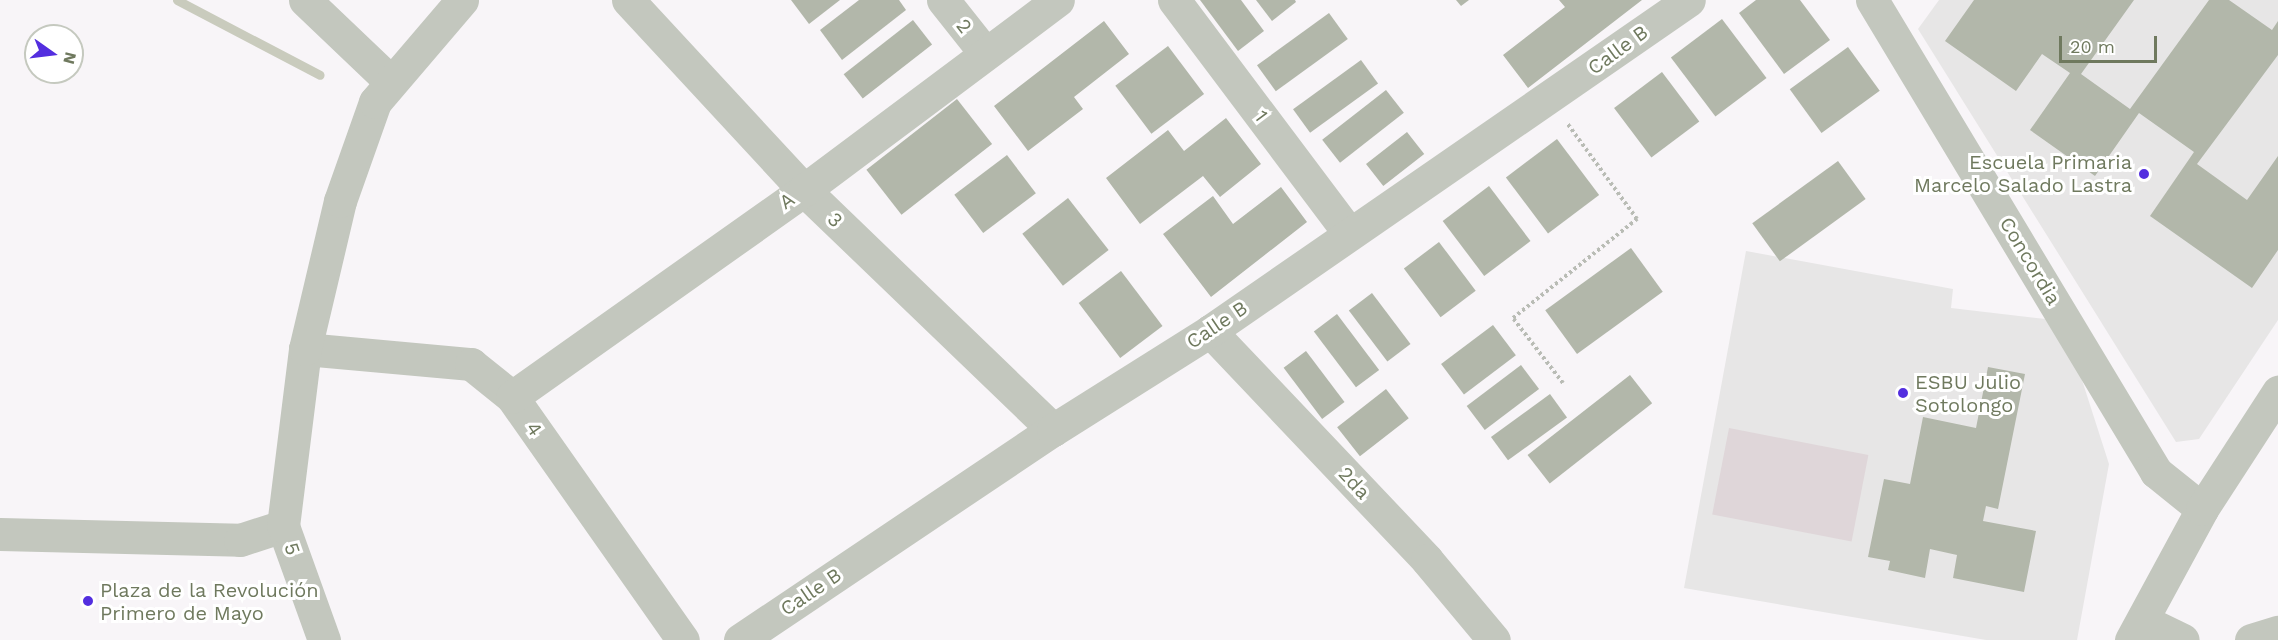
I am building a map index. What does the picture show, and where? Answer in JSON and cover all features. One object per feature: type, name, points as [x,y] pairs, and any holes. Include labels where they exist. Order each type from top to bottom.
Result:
[{"type":"street","points":[[305,0],[390,81]]},
{"type":"street","points":[[0,534],[240,540],[284,526],[305,349],[340,201],[375,102],[390,81],[462,0]]},
{"type":"street","name":"3","points":[[628,0],[804,190],[1053,430]]},
{"type":"street","name":"2","points":[[943,0],[985,53]]},
{"type":"street","name":"A","points":[[512,397],[804,190],[1058,0]]},
{"type":"street","name":"1","points":[[1174,0],[1348,232]]},
{"type":"street","name":"Calle B","points":[[740,640],[1053,430],[1210,331],[1348,232],[1549,100],[1689,0]]},
{"type":"street","name":"Concordia","points":[[1872,0],[1893,28],[2156,472],[2202,509]]},
{"type":"street","name":"2da","points":[[1210,331],[1427,560],[1494,640]]},
{"type":"street","name":"4","points":[[305,349],[471,364],[512,397],[682,640]]},
{"type":"street","points":[[2183,640],[2137,631],[2158,586],[2202,509],[2278,392]]},
{"type":"street","name":"5","points":[[284,526],[324,640]]},
{"type":"street","points":[[2251,640],[2278,632]]},
{"type":"path","points":[[1549,100],[1637,219],[1513,318],[1563,383]]},
{"type":"shaded area","name":"Escuela Primaria Marcelo Salado Lastra","points":[[1939,0],[2278,0],[2278,320],[2199,439],[2176,442],[1918,29]]},
{"type":"shaded area","name":"ESBU Julio Sotolongo","points":[[1746,251],[1953,289],[1951,308],[2063,321],[2109,464],[2077,640],[1986,640],[1684,588]]},
{"type":"shaded area","points":[[1729,428],[1868,455],[1852,541],[1712,514]]},
{"type":"building","points":[[791,0],[840,0],[809,24]]},
{"type":"building","points":[[859,0],[899,0],[906,10],[842,60],[820,30]]},
{"type":"building","points":[[1200,0],[1241,0],[1264,31],[1238,51]]},
{"type":"building","points":[[1256,0],[1295,0],[1296,2],[1272,21]]},
{"type":"building","points":[[1456,0],[1469,0],[1461,6]]},
{"type":"building","points":[[1559,0],[1642,0],[1528,88],[1503,55],[1565,7]]},
{"type":"building","points":[[1756,0],[1800,0],[1830,40],[1784,74],[1739,13]]},
{"type":"building","points":[[1974,0],[2134,0],[2081,74],[2130,109],[2209,0],[2229,0],[2272,30],[2278,21],[2278,55],[2197,164],[2247,200],[2278,156],[2278,250],[2252,288],[2150,216],[2194,152],[2139,113],[2095,176],[2030,130],[2070,73],[2042,54],[2016,91],[1945,41]]},
{"type":"building","points":[[1329,13],[1348,39],[1276,91],[1257,65]]},
{"type":"building","points":[[1722,19],[1767,78],[1715,117],[1671,58]]},
{"type":"building","points":[[913,20],[932,44],[863,99],[844,74]]},
{"type":"building","points":[[1104,21],[1129,54],[1074,97],[1083,109],[1028,151],[994,106]]},
{"type":"building","points":[[1168,46],[1204,94],[1151,134],[1115,86]]},
{"type":"building","points":[[1848,47],[1880,91],[1821,133],[1790,89]]},
{"type":"building","points":[[1361,60],[1378,83],[1310,133],[1293,109]]},
{"type":"building","points":[[1662,72],[1699,122],[1651,158],[1614,108]]},
{"type":"building","points":[[1386,90],[1404,113],[1340,163],[1322,140]]},
{"type":"building","points":[[957,99],[992,144],[901,215],[866,170]]},
{"type":"building","points":[[1226,118],[1261,164],[1220,197],[1203,176],[1140,224],[1106,178],[1168,130],[1184,151]]},
{"type":"building","points":[[1407,132],[1424,154],[1383,186],[1366,164]]},
{"type":"building","points":[[1557,139],[1599,195],[1548,233],[1506,178]]},
{"type":"building","points":[[1007,155],[1036,193],[983,233],[954,195]]},
{"type":"building","points":[[1838,161],[1866,199],[1780,261],[1752,223]]},
{"type":"building","points":[[1489,186],[1531,241],[1484,276],[1443,221]]},
{"type":"building","points":[[1281,187],[1307,222],[1211,297],[1163,234],[1213,196],[1233,224]]},
{"type":"building","points":[[1068,198],[1109,250],[1063,286],[1022,234]]},
{"type":"building","points":[[1439,242],[1476,291],[1441,317],[1404,268]]},
{"type":"building","points":[[1631,248],[1663,292],[1577,354],[1545,310]]},
{"type":"building","points":[[1121,271],[1163,326],[1120,358],[1079,303]]},
{"type":"building","points":[[1372,293],[1411,344],[1387,362],[1349,310]]},
{"type":"building","points":[[1337,314],[1379,370],[1356,387],[1314,331]]},
{"type":"building","points":[[1493,325],[1516,355],[1464,394],[1441,364]]},
{"type":"building","points":[[1306,351],[1345,402],[1322,419],[1284,368]]},
{"type":"building","points":[[1521,365],[1539,389],[1485,430],[1467,406]]},
{"type":"building","points":[[1988,367],[2025,374],[1998,509],[1986,506],[1983,521],[2036,531],[2024,592],[1953,578],[1957,555],[1930,549],[1925,578],[1888,570],[1890,561],[1868,557],[1884,479],[1910,484],[1923,417],[1976,428]]},
{"type":"building","points":[[1630,375],[1652,403],[1550,483],[1528,455]]},
{"type":"building","points":[[1386,389],[1409,418],[1360,456],[1337,427]]},
{"type":"building","points":[[1550,394],[1567,417],[1508,460],[1491,437]]},
{"type":"waterway","points":[[177,0],[320,75]]},
{"type":"place","name":"Escuela Primaria Marcelo Salado Lastra","points":[[2144,174]]},
{"type":"place","name":"ESBU Julio Sotolongo","points":[[1903,393]]},
{"type":"place","name":"Plaza de la Revolución Primero de Mayo","points":[[88,601]]}]
